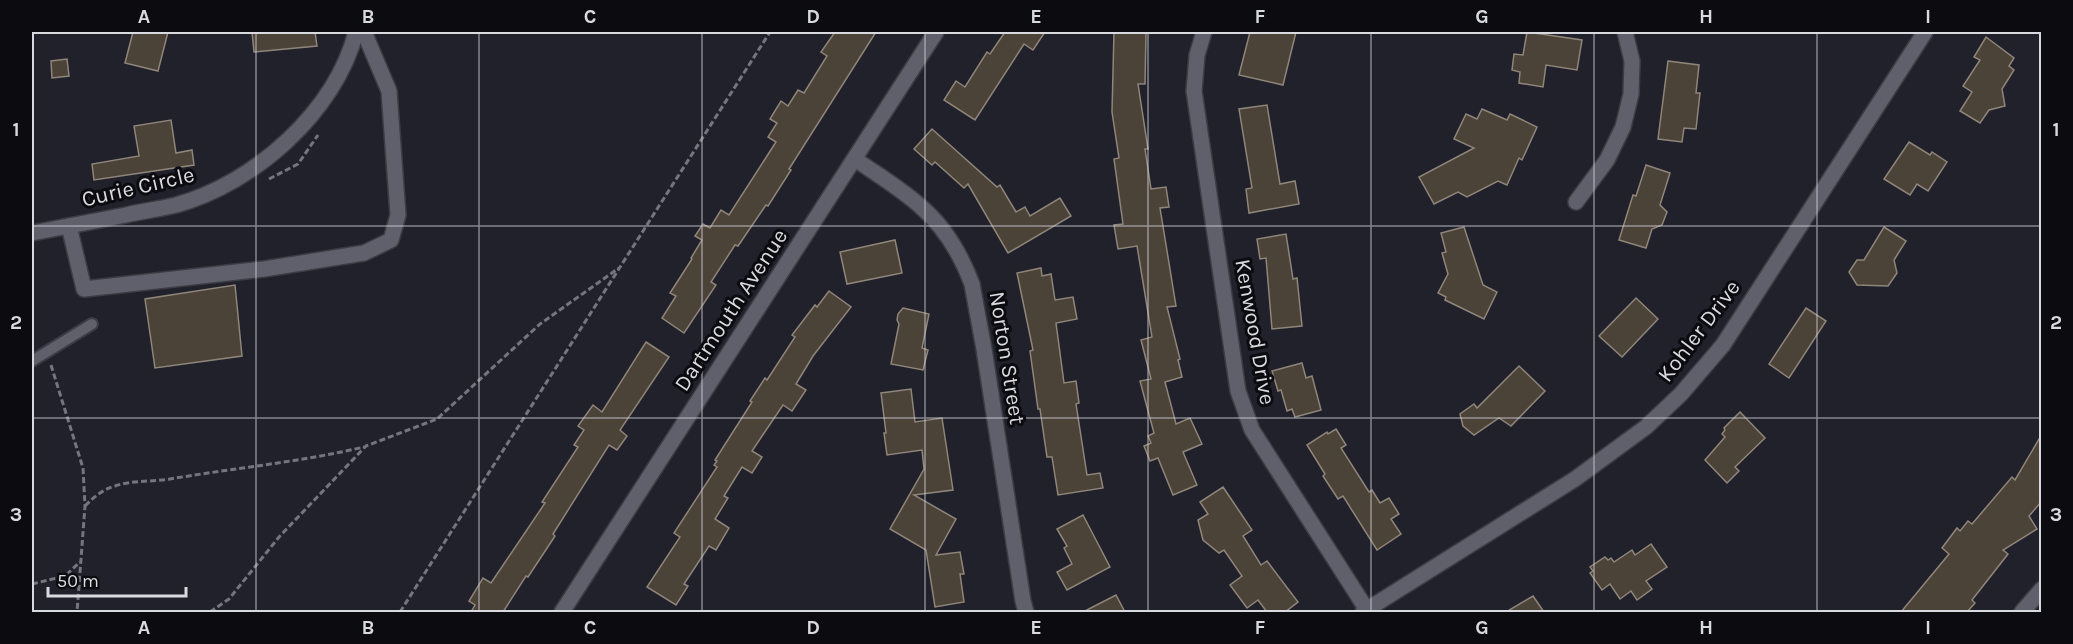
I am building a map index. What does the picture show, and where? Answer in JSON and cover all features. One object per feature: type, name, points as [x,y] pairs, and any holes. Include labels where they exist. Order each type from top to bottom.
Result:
[{"type":"street","name":"Curie Circle","points":[[32,233],[175,205],[210,193],[253,169],[299,129],[330,91],[352,48],[357,32]]},
{"type":"street","points":[[69,226],[84,289],[264,268],[364,253],[391,240],[398,215],[389,92],[365,32]]},
{"type":"street","name":"Dartmouth Avenue","points":[[562,612],[936,32]]},
{"type":"street","name":"Kenwood Drive","points":[[1204,32],[1197,55],[1194,91],[1239,391],[1252,430],[1365,611]]},
{"type":"street","points":[[1576,202],[1607,160],[1623,127],[1632,83],[1632,61],[1625,32]]},
{"type":"street","name":"Kohler Drive","points":[[1365,611],[1575,478],[1646,427],[1682,394],[1723,345],[1925,32]]},
{"type":"street","name":"Norton Street","points":[[855,159],[921,206],[949,237],[972,284],[1026,612]]},
{"type":"street","points":[[2022,612],[2042,589]]},
{"type":"lane","points":[[32,361],[92,324]]},
{"type":"path","points":[[400,612],[770,32]]},
{"type":"path","points":[[85,506],[98,492],[118,485],[167,480],[219,470],[328,455],[366,446],[437,419],[540,324],[622,266]]},
{"type":"path","points":[[47,351],[83,468],[85,506],[77,612]]},
{"type":"path","points":[[210,612],[229,599],[279,537],[366,446]]},
{"type":"path","points":[[32,584],[65,576],[81,560]]},
{"type":"building","points":[[133,32],[168,32],[158,71],[125,63]]},
{"type":"building","points":[[252,32],[315,32],[317,46],[254,52]]},
{"type":"building","points":[[835,32],[876,32],[768,206],[766,205],[738,246],[735,245],[711,282],[716,285],[684,333],[662,318],[676,296],[670,293],[702,240],[695,236],[703,224],[710,228],[721,210],[729,215],[776,142],[768,137],[777,123],[770,119],[781,101],[788,106],[798,90],[804,93],[827,56],[821,52]]},
{"type":"building","points":[[1005,32],[1045,32],[1033,50],[1024,44],[975,120],[944,100],[956,81],[965,87],[987,52],[990,54]]},
{"type":"building","points":[[1114,32],[1146,32],[1145,84],[1138,84],[1148,149],[1145,149],[1151,189],[1166,187],[1169,207],[1160,208],[1176,306],[1167,307],[1180,359],[1178,360],[1182,377],[1165,382],[1176,424],[1190,418],[1202,444],[1183,452],[1197,485],[1173,495],[1158,458],[1150,461],[1144,446],[1151,443],[1148,436],[1154,433],[1140,381],[1151,379],[1141,340],[1152,337],[1137,246],[1118,249],[1114,225],[1123,224],[1114,159],[1119,158],[1112,112]]},
{"type":"building","points":[[1250,32],[1296,32],[1283,85],[1239,75]]},
{"type":"building","points":[[1527,32],[1582,40],[1577,70],[1546,65],[1543,87],[1519,83],[1520,72],[1512,70],[1514,54],[1523,55]]},
{"type":"building","points":[[1986,37],[2014,58],[2009,66],[2014,70],[2002,89],[2005,106],[1989,110],[1980,123],[1960,111],[1972,92],[1963,86],[1980,60],[1974,57]]},
{"type":"building","points":[[67,59],[69,76],[52,78],[51,61]]},
{"type":"building","points":[[1668,61],[1699,65],[1696,93],[1700,93],[1696,129],[1684,128],[1682,142],[1658,139]]},
{"type":"building","points":[[1267,105],[1280,184],[1295,181],[1299,204],[1249,213],[1246,189],[1252,188],[1239,109]]},
{"type":"building","points":[[1482,109],[1507,120],[1510,114],[1537,127],[1522,160],[1519,158],[1507,185],[1498,181],[1467,197],[1458,192],[1434,204],[1419,177],[1474,148],[1454,139],[1466,114],[1477,119]]},
{"type":"building","points":[[171,120],[176,153],[192,150],[194,165],[94,180],[92,164],[139,156],[134,126]]},
{"type":"building","points":[[932,129],[997,187],[1000,185],[1016,212],[1025,207],[1030,216],[1060,198],[1071,216],[1008,253],[968,184],[964,188],[935,162],[932,165],[914,149]]},
{"type":"building","points":[[1909,142],[1930,155],[1932,152],[1947,162],[1928,191],[1917,184],[1910,195],[1884,179]]},
{"type":"building","points":[[1646,165],[1670,173],[1660,205],[1667,212],[1662,225],[1652,229],[1646,248],[1619,240],[1633,195],[1636,196]]},
{"type":"building","points":[[1464,227],[1483,285],[1497,292],[1484,319],[1445,300],[1446,297],[1438,293],[1448,274],[1442,253],[1446,252],[1441,233]]},
{"type":"building","points":[[1884,227],[1906,241],[1894,260],[1897,273],[1888,286],[1857,285],[1849,272],[1857,260],[1864,260]]},
{"type":"building","points":[[1286,234],[1293,279],[1297,278],[1302,326],[1272,329],[1266,258],[1260,259],[1257,239]]},
{"type":"building","points":[[895,240],[902,273],[847,284],[840,252]]},
{"type":"building","points":[[1041,268],[1042,276],[1051,274],[1055,300],[1073,297],[1077,319],[1056,323],[1064,383],[1076,381],[1079,403],[1076,404],[1087,475],[1100,473],[1103,488],[1058,495],[1052,457],[1047,457],[1030,351],[1033,350],[1017,273]]},
{"type":"building","points":[[235,285],[242,356],[155,368],[145,299]]},
{"type":"building","points":[[829,291],[851,307],[813,356],[796,384],[806,390],[792,411],[783,405],[752,451],[762,457],[752,473],[742,467],[724,496],[728,498],[715,519],[729,528],[716,550],[709,546],[684,584],[688,586],[676,605],[647,587],[680,537],[674,533],[717,467],[714,465],[717,461],[715,460],[752,402],[750,401],[765,378],[767,380],[795,337],[792,335]]},
{"type":"building","points":[[1636,298],[1658,319],[1622,357],[1599,336]]},
{"type":"building","points":[[903,308],[929,314],[922,348],[928,350],[923,370],[891,364],[899,324],[898,314]]},
{"type":"building","points":[[1806,308],[1826,321],[1789,378],[1769,364]]},
{"type":"building","points":[[646,342],[669,357],[620,430],[627,436],[617,450],[609,445],[553,534],[555,536],[503,612],[471,612],[475,605],[469,601],[483,578],[491,583],[545,503],[542,502],[578,447],[574,445],[584,430],[578,426],[593,405],[602,412]]},
{"type":"building","points":[[1302,363],[1306,378],[1312,376],[1321,410],[1295,417],[1292,409],[1287,411],[1272,371]]},
{"type":"building","points":[[1519,366],[1545,391],[1511,426],[1499,418],[1474,435],[1463,426],[1460,414],[1474,404],[1477,408]]},
{"type":"building","points":[[911,389],[915,422],[942,418],[953,490],[914,495],[956,519],[936,555],[960,552],[964,574],[960,574],[964,602],[935,607],[926,550],[890,529],[924,469],[922,450],[887,455],[881,393]]},
{"type":"building","points":[[1740,412],[1765,438],[1735,467],[1739,471],[1727,483],[1705,460],[1725,437],[1722,434],[1724,428]]},
{"type":"building","points":[[1336,429],[1346,445],[1341,448],[1369,492],[1372,490],[1380,503],[1389,498],[1399,514],[1391,519],[1401,534],[1377,550],[1343,496],[1338,499],[1307,445]]},
{"type":"building","points":[[2042,434],[2042,501],[2029,516],[2037,529],[2003,550],[2008,554],[1972,600],[1975,603],[1967,612],[1901,612],[1949,554],[1942,548],[1957,528],[1960,531],[1968,521],[1972,524],[2012,477],[2015,480]]},
{"type":"building","points":[[1223,487],[1252,530],[1243,536],[1261,565],[1267,561],[1298,602],[1285,612],[1267,612],[1258,600],[1247,608],[1230,585],[1242,576],[1224,550],[1219,553],[1203,540],[1198,520],[1208,514],[1200,502]]},
{"type":"building","points":[[1083,515],[1110,567],[1067,590],[1057,572],[1072,564],[1064,548],[1067,546],[1057,529]]},
{"type":"building","points":[[1651,544],[1667,567],[1646,581],[1652,589],[1637,600],[1631,591],[1620,599],[1610,584],[1602,590],[1590,573],[1593,571],[1590,567],[1605,557],[1608,560],[1611,558],[1614,562],[1632,550],[1635,555]]},
{"type":"building","points":[[1116,595],[1125,612],[1083,612]]},
{"type":"building","points":[[1533,596],[1544,612],[1506,612]]}]
